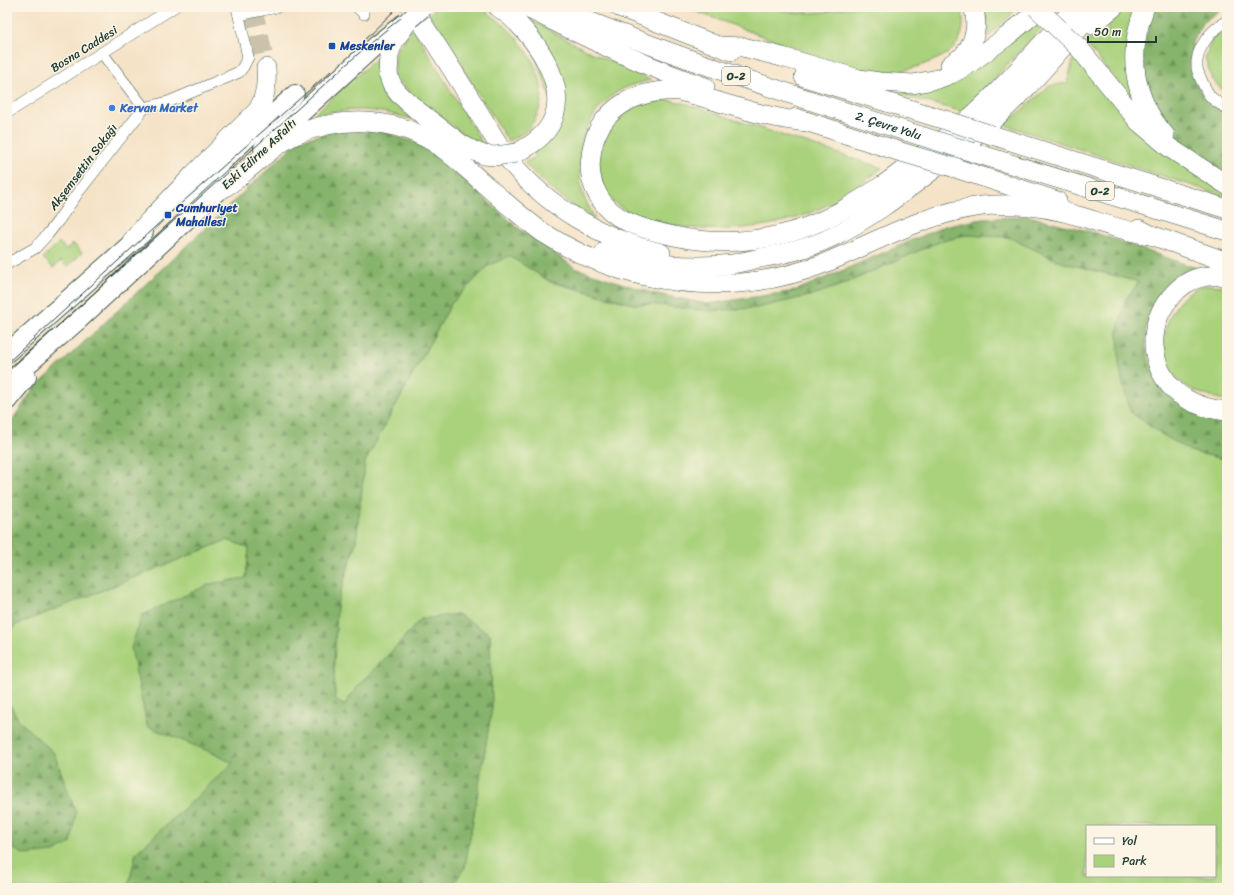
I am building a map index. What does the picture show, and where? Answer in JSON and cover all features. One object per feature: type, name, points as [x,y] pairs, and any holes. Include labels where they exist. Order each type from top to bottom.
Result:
[{"type":"highway","name":"Eski Edirne Asfaltı","points":[[7,383],[80,319],[222,189],[252,158],[410,13],[424,7]]},
{"type":"highway","points":[[498,7],[518,22],[545,59],[552,77],[556,95],[555,108],[547,130],[529,147],[516,153],[494,156],[484,155],[474,151],[461,144],[418,111],[399,94],[392,85],[388,74],[389,54],[394,41],[410,13],[438,47],[509,159],[536,187],[567,212],[616,239],[657,252],[692,258],[756,259]]},
{"type":"highway","points":[[525,7],[574,32],[646,65],[690,82],[808,122],[1111,218],[1151,235],[1227,262]]},
{"type":"highway","name":"2. Çevre Yolu","points":[[554,7],[719,70],[800,98],[1227,232]]},
{"type":"highway","name":"2. Çevre Yolu","points":[[619,7],[720,46],[736,54],[804,77],[942,119],[1227,210]]},
{"type":"highway","points":[[897,83],[936,72],[962,56],[970,46],[975,33],[976,21],[973,7]]},
{"type":"highway","points":[[1036,7],[1078,48],[1139,122],[1157,138],[1190,162],[1227,185]]},
{"type":"highway","points":[[720,46],[743,47],[859,79],[913,84],[952,74],[1006,37],[1042,7]]},
{"type":"highway","points":[[808,122],[788,121],[679,92],[666,91],[643,94],[618,106],[598,131],[592,144],[590,159],[594,188],[603,203],[612,212],[625,221],[639,227],[681,238],[702,241],[730,242],[768,238],[798,230],[821,221],[867,196],[900,173],[970,117],[998,90],[1076,7]]},
{"type":"highway","points":[[222,189],[286,140],[308,130],[334,124],[366,121],[401,128],[419,135],[439,146],[565,232],[597,249],[621,257],[696,266],[734,264],[779,255],[807,247],[831,237],[862,220],[887,205],[964,146],[1025,89],[1054,59],[1098,7]]},
{"type":"highway","points":[[1054,59],[1114,7]]},
{"type":"highway","points":[[1145,7],[1135,41],[1136,75],[1139,92],[1156,125],[1190,162]]},
{"type":"highway","points":[[132,241],[194,174],[258,110],[266,92],[266,68]]},
{"type":"highway","name":"Eski Edirne Asfaltı","points":[[7,353],[181,199],[295,94]]},
{"type":"highway","points":[[458,160],[525,218],[542,231],[568,247],[592,258],[630,272],[691,283],[725,284],[756,281],[804,270],[934,216],[982,206],[1020,204],[1052,209],[1084,217],[1124,231],[1151,235]]},
{"type":"highway","points":[[1227,276],[1211,275],[1191,280],[1176,290],[1165,303],[1159,316],[1153,341],[1155,355],[1160,371],[1170,384],[1185,398],[1195,404],[1211,409],[1227,411]]},
{"type":"highway","points":[[7,401],[80,319]]},
{"type":"street","points":[[102,53],[144,108],[168,102],[238,72],[243,67],[248,57],[238,11],[277,7]]},
{"type":"street","name":"Bosna Caddesi","points":[[7,113],[168,9]]},
{"type":"street","points":[[1227,21],[1212,31],[1204,42],[1198,55],[1197,68],[1210,97],[1227,109]]},
{"type":"street","name":"Akşemsettin Sokağı","points":[[7,264],[35,248],[48,234],[79,191],[144,108]]},
{"type":"green space","points":[[468,6],[481,8],[505,26],[522,44],[535,67],[540,79],[542,91],[541,103],[537,115],[534,121],[523,133],[508,141],[429,14],[437,7]]},
{"type":"green space","points":[[684,7],[767,7],[797,13],[824,12],[848,7],[961,7],[963,14],[963,28],[958,42],[943,56],[925,64],[904,70],[878,72],[835,63]]},
{"type":"green space","points":[[983,7],[1019,7],[989,36]]},
{"type":"green space","points":[[1052,7],[1061,7],[963,112],[894,93],[911,91],[1032,24]]},
{"type":"green space","points":[[1133,7],[1137,7],[1139,110],[1086,43],[1088,40],[1107,33],[1112,18]]},
{"type":"green space","points":[[1158,7],[1224,7],[1202,23],[1192,42],[1191,69],[1202,95],[1227,114],[1227,174],[1179,140],[1162,117],[1146,84],[1143,52],[1151,13]]},
{"type":"green space","points":[[525,17],[588,51],[651,80],[619,91],[600,108],[587,128],[580,151],[579,163],[581,188],[595,219],[557,194],[524,163],[536,157],[534,153],[559,123],[523,20]]},
{"type":"green space","points":[[413,28],[484,146],[474,142],[415,98],[394,75],[396,51]]},
{"type":"green space","points":[[1227,29],[1227,94],[1212,80],[1205,57],[1213,38]]},
{"type":"green space","points":[[1075,53],[1227,192],[1227,197],[1005,125],[1049,86],[1067,83]]},
{"type":"green space","points":[[379,56],[380,77],[385,92],[396,105],[412,119],[364,110],[339,111],[313,115]]},
{"type":"green space","points":[[669,100],[684,103],[882,168],[852,190],[819,209],[778,223],[740,228],[700,229],[681,227],[644,218],[621,208],[610,198],[603,187],[600,175],[599,163],[601,151],[605,139],[611,129],[619,119],[633,108],[643,104]]},
{"type":"green space","points":[[339,129],[378,130],[424,145],[517,227],[575,268],[652,293],[707,304],[795,291],[945,226],[983,219],[1028,216],[1096,233],[1199,269],[1155,304],[1146,329],[1146,354],[1153,376],[1227,419],[1227,460],[1190,451],[1131,413],[1124,390],[1119,364],[1118,331],[1125,300],[1139,282],[1061,262],[1008,237],[965,235],[936,243],[844,284],[813,295],[756,308],[707,311],[649,304],[633,304],[550,281],[509,256],[488,266],[451,304],[365,462],[356,541],[337,604],[334,663],[335,699],[344,706],[358,685],[421,619],[458,614],[490,634],[492,708],[465,867],[451,888],[128,888],[136,853],[233,763],[147,726],[131,648],[142,615],[210,584],[246,578],[249,548],[227,540],[16,625],[7,635],[7,428],[32,391],[298,141]]},
{"type":"green space","points":[[965,235],[1008,237],[1061,262],[1139,282],[1125,300],[1190,451],[1227,460],[1227,888],[451,888],[465,867],[492,708],[490,634],[421,619],[358,685],[344,706],[335,699],[334,663],[337,604],[356,541],[365,462],[451,304],[488,266],[509,255],[550,282],[633,304],[756,308],[813,295],[844,284],[936,243]]},
{"type":"green space","points":[[59,242],[66,250],[73,243],[82,253],[67,267],[61,261],[53,268],[43,258]]},
{"type":"green space","points":[[1209,285],[1227,286],[1227,400],[1202,394],[1179,380],[1171,369],[1166,357],[1164,345],[1165,332],[1169,319],[1175,308],[1184,297],[1194,289]]},
{"type":"green space","points":[[227,540],[249,548],[246,578],[210,584],[208,751],[233,763],[136,853],[128,888],[7,888],[7,843],[13,849],[54,753],[20,722],[7,700],[7,635],[16,625]]},
{"type":"green space","points":[[7,700],[20,722],[54,753],[76,813],[71,843],[54,852],[25,855],[13,849],[7,843]]},
{"type":"tunnel","points":[[252,7],[266,68]]},
{"type":"tram line","points":[[359,45],[398,7]]},
{"type":"tram line","points":[[7,372],[369,44],[414,7]]},
{"type":"tram line","points":[[7,363],[168,215],[331,71]]},
{"type":"place","name":"Meskenler","points":[[332,46]]},
{"type":"place","name":"Kervan Market","points":[[112,108]]},
{"type":"place","name":"Cumhuriyet Mahallesi","points":[[168,215]]}]
